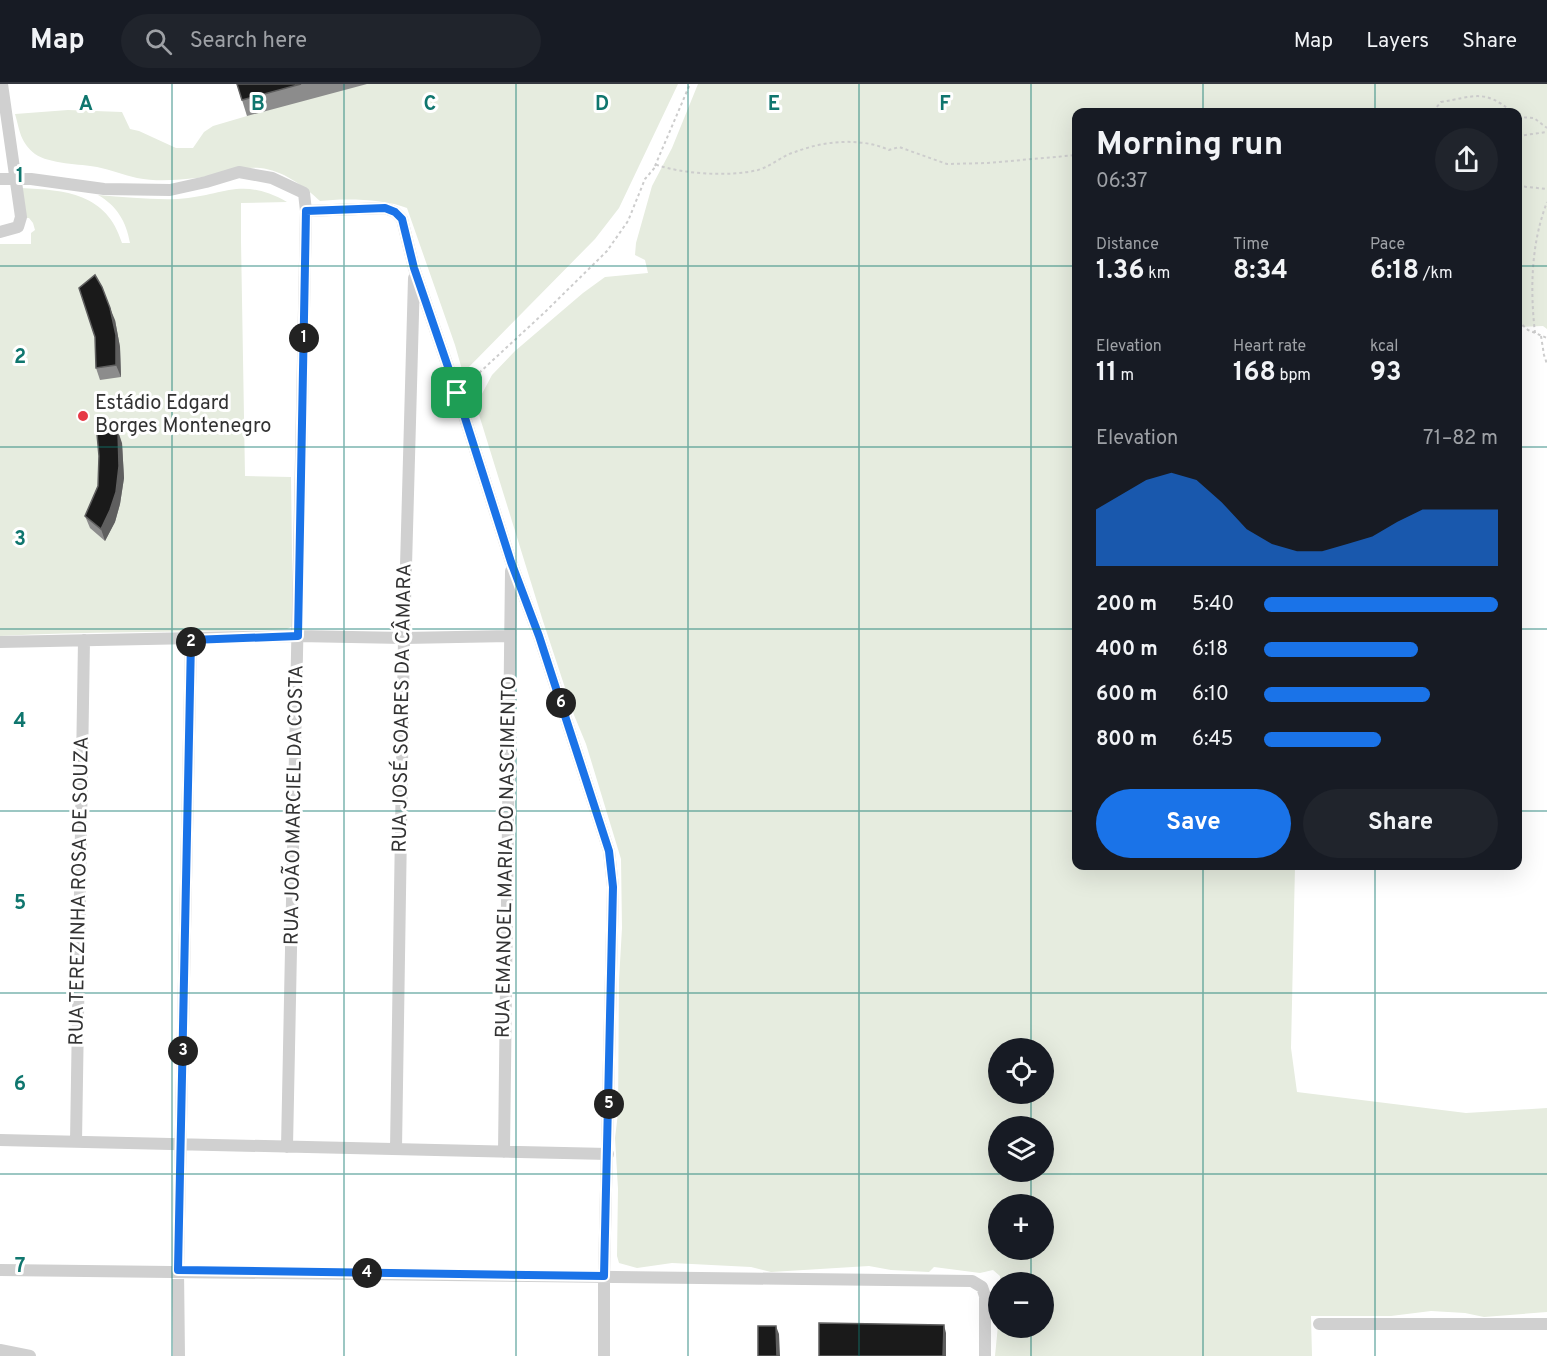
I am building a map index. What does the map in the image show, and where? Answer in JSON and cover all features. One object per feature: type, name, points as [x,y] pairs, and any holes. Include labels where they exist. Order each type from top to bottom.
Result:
[{"type":"street","points":[[0,232],[12,230],[20,223],[21,217],[6,179],[2,84]]},
{"type":"street","points":[[6,179],[104,189],[170,190],[239,172],[272,178],[304,193],[306,211],[385,208],[395,212],[402,219],[414,268],[511,562],[539,636],[609,851],[613,887],[604,1356]]},
{"type":"street","name":"RUA JOÃO MARCIEL DA COSTA","points":[[287,1147],[306,211]]},
{"type":"street","name":"RUA JOSÉ SOARES DA CÂMARA","points":[[396,1149],[404,638],[414,268]]},
{"type":"street","name":"RUA EMANOEL MARIA DO NASCIMENTO","points":[[504,1152],[511,562]]},
{"type":"street","points":[[0,642],[191,640],[298,636],[404,638],[510,636]]},
{"type":"street","name":"RUA TEREZINHA ROSA DE SOUZA","points":[[76,1142],[84,640]]},
{"type":"street","points":[[179,1356],[178,1270],[191,640]]},
{"type":"street","points":[[0,1140],[608,1154]]},
{"type":"street","points":[[0,1270],[178,1270],[972,1281],[982,1287],[985,1296],[985,1356]]},
{"type":"street","points":[[1319,1324],[1547,1324]]},
{"type":"street","points":[[0,1350],[30,1356]]},
{"type":"path","points":[[654,169],[690,84]]},
{"type":"path","points":[[1436,108],[1441,102],[1476,95],[1484,96],[1505,108]]},
{"type":"path","points":[[1522,117],[1534,118],[1547,130]]},
{"type":"path","points":[[1522,135],[1547,130]]},
{"type":"path","points":[[457,393],[545,312],[607,250],[628,221],[645,179],[657,165],[672,170],[705,172],[730,173],[756,170],[773,164],[793,152],[858,141],[878,144],[889,150],[899,147],[947,164],[988,163],[1072,155]]},
{"type":"path","points":[[1522,186],[1547,189]]},
{"type":"path","points":[[1535,333],[1532,308],[1533,259],[1541,218],[1547,202]]},
{"type":"path","points":[[1522,325],[1527,330],[1547,338]]},
{"type":"path","points":[[1541,336],[1547,364]]},
{"type":"shaded area","points":[[239,84],[678,84],[619,208],[595,239],[463,373],[407,208],[364,200],[320,201],[292,180],[268,169],[244,168],[205,177],[160,180],[137,178],[97,167],[48,160],[35,154],[26,145],[15,114],[68,110],[122,112],[130,129],[176,148],[193,148],[204,132],[213,126],[247,116]]},
{"type":"shaded area","points":[[698,84],[1547,84],[1547,329],[1543,326],[1522,327],[1522,108],[1072,108],[1072,870],[1295,870],[1291,1048],[1297,1092],[1466,1113],[1547,1108],[1547,1312],[1484,1317],[1465,1313],[1431,1311],[1391,1316],[1311,1316],[1312,1356],[995,1356],[997,1338],[1054,1338],[1054,1272],[995,1272],[993,1270],[980,1273],[934,1267],[929,1272],[869,1266],[771,1272],[751,1267],[672,1263],[637,1268],[619,1263],[615,1138],[618,1113],[619,980],[622,928],[621,859],[586,744],[542,618],[476,405],[492,375],[515,351],[583,293],[605,277],[648,273],[645,260],[635,255],[636,243],[652,186],[672,148]]},
{"type":"shaded area","points":[[21,188],[68,193],[95,204],[115,226],[122,243],[130,243],[123,221],[115,209],[98,195],[178,199],[244,189],[271,194],[287,202],[241,203],[241,241],[245,476],[291,477],[293,626],[287,629],[0,636],[0,244],[31,244],[31,233],[35,230],[29,218],[25,218]]},
{"type":"building","points":[[237,84],[301,84],[242,100]]},
{"type":"building","points":[[95,275],[110,308],[116,335],[116,365],[96,368],[95,337],[79,288]]},
{"type":"building","points":[[118,431],[119,466],[116,492],[101,529],[85,516],[98,486],[97,434]]},
{"type":"building","points":[[819,1323],[944,1325],[943,1356],[819,1356]]},
{"type":"building","points":[[758,1326],[776,1326],[777,1356],[758,1356]]},
{"type":"place","name":"Estádio Edgard Borges Montenegro","points":[[83,416]]},
{"type":"route","points":[[385,208],[395,212],[402,219],[414,268],[457,393],[511,562],[539,636],[609,851],[613,887],[604,1276],[178,1270],[191,640],[298,636],[306,211],[385,208]]}]
